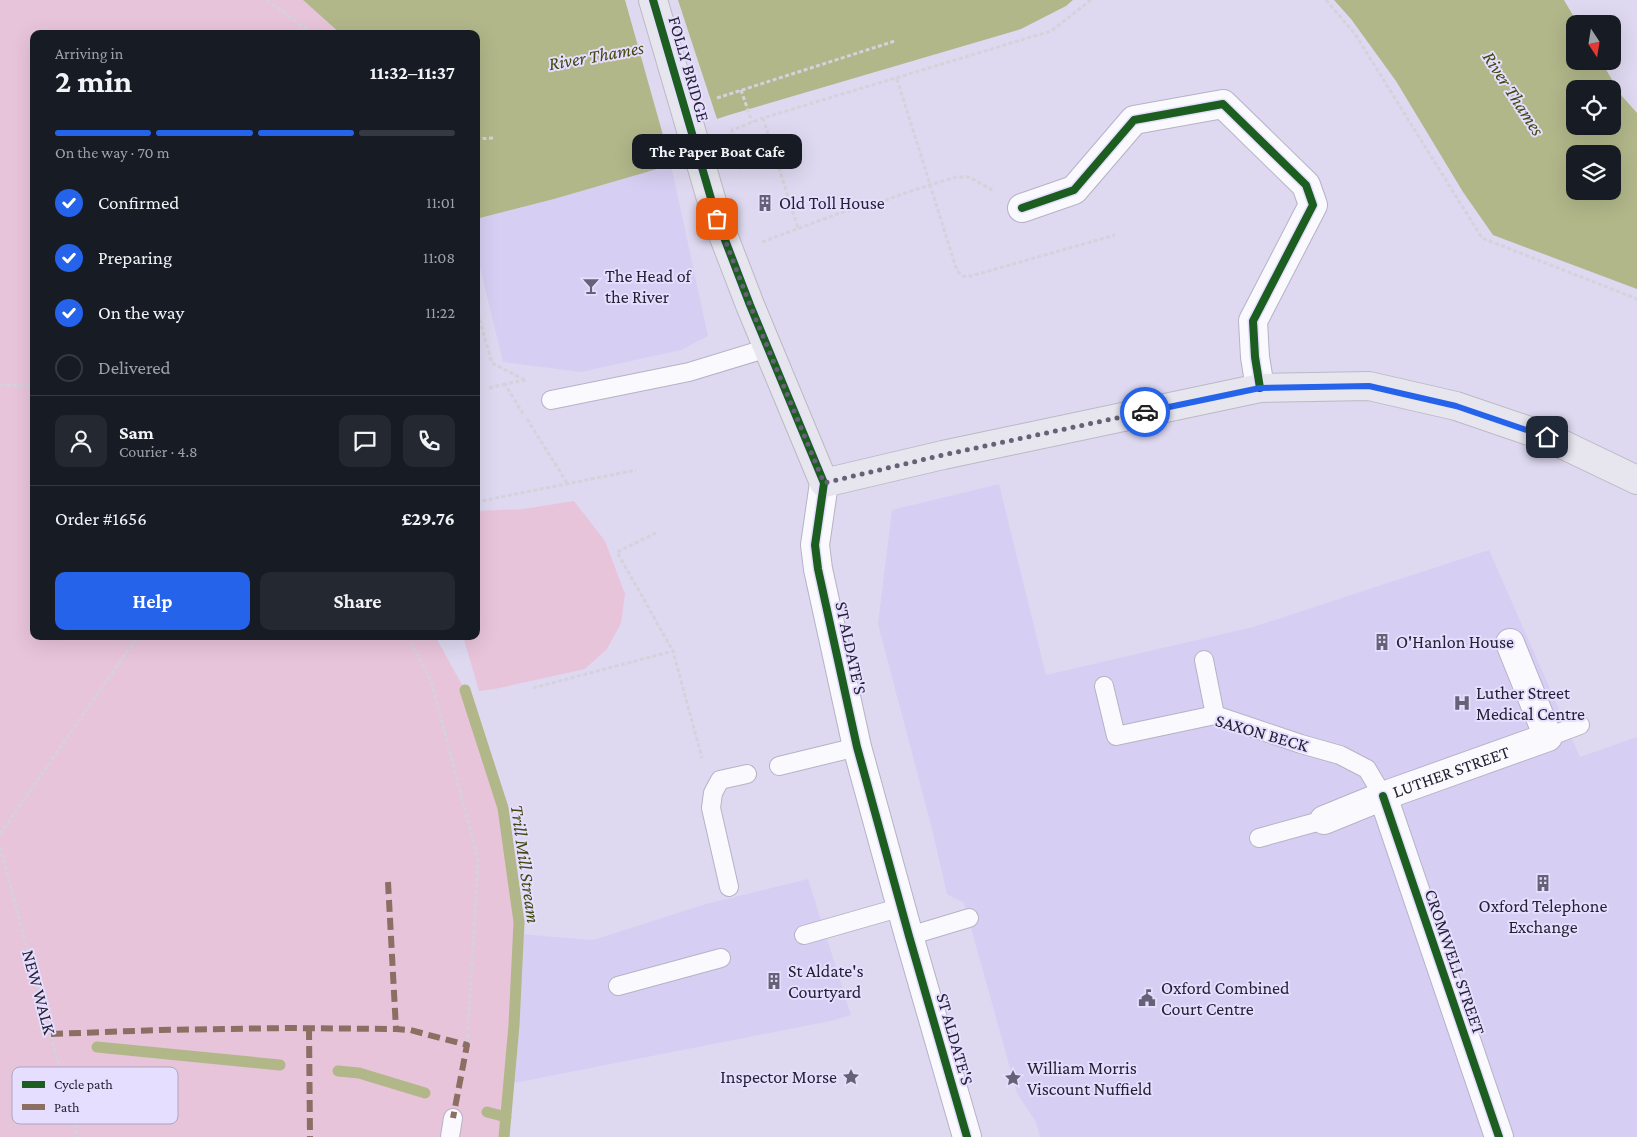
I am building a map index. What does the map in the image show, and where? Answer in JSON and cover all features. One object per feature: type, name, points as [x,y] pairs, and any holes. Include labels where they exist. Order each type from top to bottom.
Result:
[{"type":"main road","name":"FOLLY BRIDGE","points":[[654,0],[717,219],[768,348]]},
{"type":"main road","points":[[768,348],[824,483],[943,455],[1260,388],[1369,386],[1456,406],[1547,437],[1637,480]]},
{"type":"street","points":[[1022,208],[1074,190],[1134,120],[1223,104],[1306,185],[1313,205],[1253,321],[1255,358],[1260,388]]},
{"type":"street","name":"ST ALDATE'S","points":[[824,483],[815,545],[818,569],[858,747],[909,936],[967,1137]]},
{"type":"street","points":[[1510,643],[1548,737]]},
{"type":"street","name":"LUTHER STREET","points":[[1324,820],[1383,796],[1548,737]]},
{"type":"street","name":"CROMWELL STREET","points":[[1383,796],[1498,1137]]},
{"type":"lane","points":[[551,400],[689,372],[768,348]]},
{"type":"lane","points":[[1204,660],[1216,715]]},
{"type":"lane","name":"SAXON BECK","points":[[1104,686],[1116,736],[1216,715],[1301,744],[1340,755],[1367,769],[1383,796]]},
{"type":"lane","name":"LUTHER STREET","points":[[1548,737],[1580,725]]},
{"type":"lane","points":[[779,766],[858,747]]},
{"type":"lane","points":[[729,887],[711,808],[713,793],[720,780],[746,774]]},
{"type":"lane","points":[[1259,838],[1324,820]]},
{"type":"lane","points":[[804,935],[902,907]]},
{"type":"lane","points":[[909,936],[968,918]]},
{"type":"lane","points":[[618,986],[721,958]]},
{"type":"lane","points":[[450,1137],[453,1118]]},
{"type":"path","points":[[267,0],[308,30]]},
{"type":"path","points":[[732,171],[741,167],[732,130],[763,118],[1052,31],[1092,0]]},
{"type":"path","points":[[1326,0],[1355,34],[1482,238],[1637,298]]},
{"type":"path","points":[[712,99],[895,41]]},
{"type":"path","points":[[897,78],[957,271],[962,276],[971,276],[1115,235]]},
{"type":"path","points":[[741,90],[752,122]]},
{"type":"path","points":[[763,118],[798,228]]},
{"type":"path","points":[[480,139],[493,138]]},
{"type":"path","points":[[755,245],[836,214],[956,177],[969,177],[1022,208]]},
{"type":"path","points":[[480,321],[492,363],[526,380],[551,400]]},
{"type":"path","points":[[489,388],[505,384]]},
{"type":"path","points":[[0,385],[30,386]]},
{"type":"path","points":[[480,501],[636,470]]},
{"type":"path","points":[[656,533],[617,552],[673,651],[706,772],[720,780]]},
{"type":"path","points":[[0,834],[135,640]]},
{"type":"path","points":[[410,640],[431,680],[478,860],[467,1046]]},
{"type":"path","points":[[533,688],[673,651]]},
{"type":"shaded area","points":[[0,0],[303,0],[337,30],[30,30],[30,640],[437,640],[465,690],[503,808],[519,922],[514,1025],[504,1137],[0,1137]]},
{"type":"shaded area","name":"The Head of the River","points":[[671,165],[708,336],[681,350],[581,372],[503,362],[480,267],[480,218]]},
{"type":"shaded area","points":[[999,484],[1046,675],[1253,627],[1489,550],[1580,757],[1637,737],[1637,1137],[1040,1137],[1036,1122],[1017,1093],[964,903],[947,894],[932,829],[878,624],[892,510]]},
{"type":"shaded area","points":[[574,501],[605,541],[625,594],[621,623],[607,649],[585,669],[479,691],[464,640],[480,640],[480,511],[523,509]]},
{"type":"shaded area","name":"St Aldate's Courtyard","points":[[808,879],[851,1015],[831,1021],[509,1084],[519,934],[593,940],[706,904]]},
{"type":"water","name":"River Thames","points":[[303,0],[1073,0],[1066,6],[1021,29],[729,115],[663,137],[671,165],[480,218],[480,30],[337,30]]},
{"type":"water","name":"River Thames","points":[[1334,0],[1564,0],[1573,15],[1566,15],[1566,70],[1606,70],[1612,80],[1566,80],[1566,135],[1621,135],[1621,95],[1637,113],[1637,289],[1493,235],[1463,192],[1396,81],[1351,19]]},
{"type":"pier","points":[[625,0],[678,0],[718,122],[666,138],[674,165],[672,167]]},
{"type":"waterway","name":"Trill Mill Stream","points":[[465,690],[503,808],[519,922],[514,1025],[504,1137]]},
{"type":"waterway","points":[[97,1047],[280,1065]]},
{"type":"waterway","points":[[338,1071],[359,1073],[425,1093]]},
{"type":"waterway","points":[[487,1112],[506,1117]]},
{"type":"marked path","points":[[388,882],[396,1029]]},
{"type":"marked path","points":[[51,1034],[287,1028],[410,1030],[467,1045],[453,1118]]},
{"type":"marked path","points":[[309,1028],[310,1137]]},
{"type":"cycle path","points":[[653,0],[717,219],[750,305],[824,483],[815,545],[818,569],[857,747],[967,1137]]},
{"type":"cycle path","points":[[1022,208],[1074,190],[1134,120],[1223,104],[1306,185],[1313,205],[1253,321],[1255,357],[1260,388]]},
{"type":"cycle path","points":[[1383,796],[1499,1137]]},
{"type":"way so far","points":[[717,219],[750,305],[824,483],[893,466],[1145,412]]},
{"type":"place","name":"Old Toll House","points":[[765,203]]},
{"type":"place","name":"The Paper Boat Cafe","points":[[717,219]]},
{"type":"place","name":"The Head of the River","points":[[591,286]]},
{"type":"place","name":"O'Hanlon House","points":[[1382,642]]},
{"type":"place","name":"Luther Street Medical Centre","points":[[1462,703]]},
{"type":"place","name":"Oxford Telephone Exchange","points":[[1543,883]]},
{"type":"place","name":"St Aldate's Courtyard","points":[[774,981]]},
{"type":"place","name":"Oxford Combined Court Centre","points":[[1147,998]]},
{"type":"place","name":"Inspector Morse","points":[[851,1077]]},
{"type":"place","name":"William Morris Viscount Nuffield","points":[[1013,1078]]},
{"type":"route","points":[[1145,412],[1260,388],[1369,386],[1456,406],[1547,437]]}]
